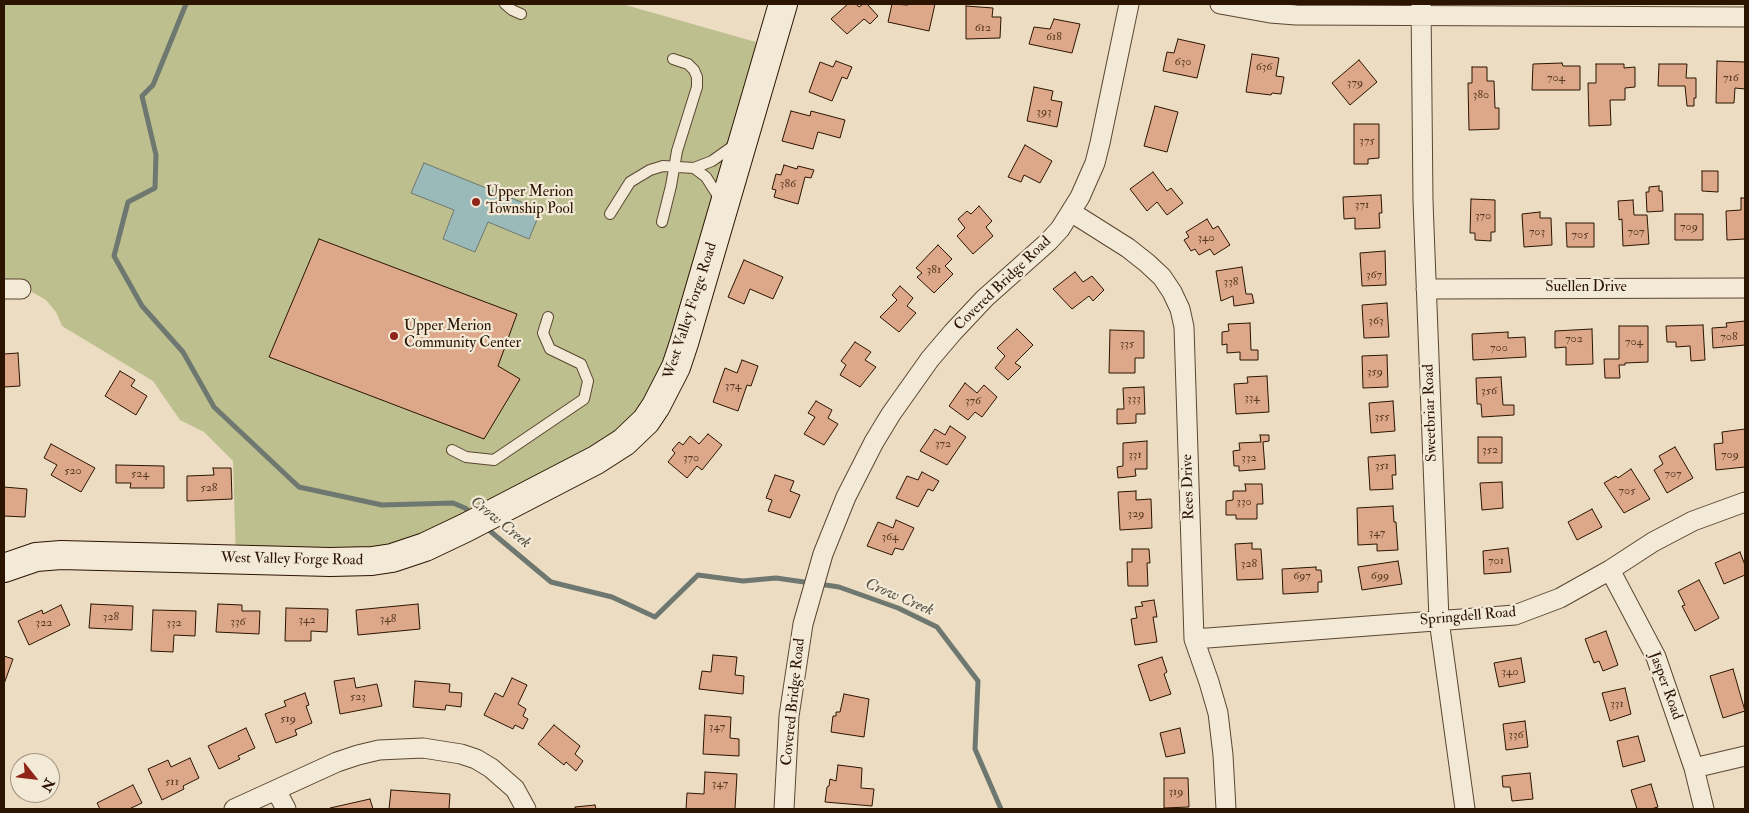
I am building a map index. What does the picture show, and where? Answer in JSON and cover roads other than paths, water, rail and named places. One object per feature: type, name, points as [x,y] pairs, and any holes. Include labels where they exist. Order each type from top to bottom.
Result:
[{"type":"main road","name":"West Valley Forge Road","points":[[4,568],[33,558],[61,555],[335,562],[372,561],[409,553],[464,528],[612,451],[635,433],[646,420],[660,400],[676,367],[783,4]]},
{"type":"street","name":"Covered Bridge Road","points":[[784,809],[789,716],[803,624],[812,590],[834,526],[856,476],[874,442],[910,386],[973,310],[1048,242],[1060,229],[1071,212],[1088,181],[1095,163],[1129,4]]},
{"type":"street","points":[[1220,4],[1270,13],[1296,15],[1421,10],[1745,17]]},
{"type":"street","name":"Sweetbriar Road","points":[[1421,10],[1423,201],[1439,620],[1465,809]]},
{"type":"street","name":"Rees Drive","points":[[1071,212],[1123,244],[1148,263],[1167,285],[1180,309],[1184,327],[1194,639],[1218,713],[1226,809]]},
{"type":"street","name":"Suellen Drive","points":[[1426,289],[1745,288]]},
{"type":"street","name":"Springdell Road","points":[[1194,639],[1515,615],[1560,598],[1610,570],[1653,542],[1693,521],[1745,502]]},
{"type":"street","name":"Jasper Road","points":[[1610,570],[1656,657],[1694,768],[1704,809]]},
{"type":"street","points":[[234,809],[337,762],[358,755],[379,750],[423,748],[461,754],[484,764],[504,778],[515,790],[526,809]]},
{"type":"street","points":[[1694,768],[1745,756]]},
{"type":"street","points":[[276,790],[286,809]]},
{"type":"lane","points":[[505,4],[521,14]]},
{"type":"lane","points":[[662,222],[677,152],[697,87],[697,77],[694,70],[688,64],[674,59]]},
{"type":"lane","points":[[610,214],[630,182],[650,170],[663,166],[694,168],[712,161],[744,137]]},
{"type":"lane","points":[[694,168],[710,182],[724,205]]},
{"type":"lane","points":[[452,450],[466,457],[494,460],[584,399],[588,381],[581,364],[550,349],[543,333],[548,317]]},
{"type":"water","name":"Upper Merion Township Pool","points":[[424,163],[541,210],[529,239],[488,222],[475,252],[443,239],[454,210],[411,193]]},
{"type":"waterway","name":"Crow Creek","points":[[186,4],[153,85],[142,96],[156,155],[155,188],[128,202],[114,256],[142,306],[183,352],[214,407],[299,487],[382,505],[453,503],[465,508],[473,515]]},
{"type":"waterway","name":"Crow Creek","points":[[484,526],[551,582],[612,597],[655,617],[698,575],[743,581],[776,578],[811,583]]},
{"type":"waterway","name":"Crow Creek","points":[[819,584],[839,587],[898,608],[937,627],[978,681],[975,749],[1001,809]]},
{"type":"place","name":"Upper Merion Township Pool","points":[[476,202]]},
{"type":"place","name":"Upper Merion Community Center","points":[[394,336]]}]
